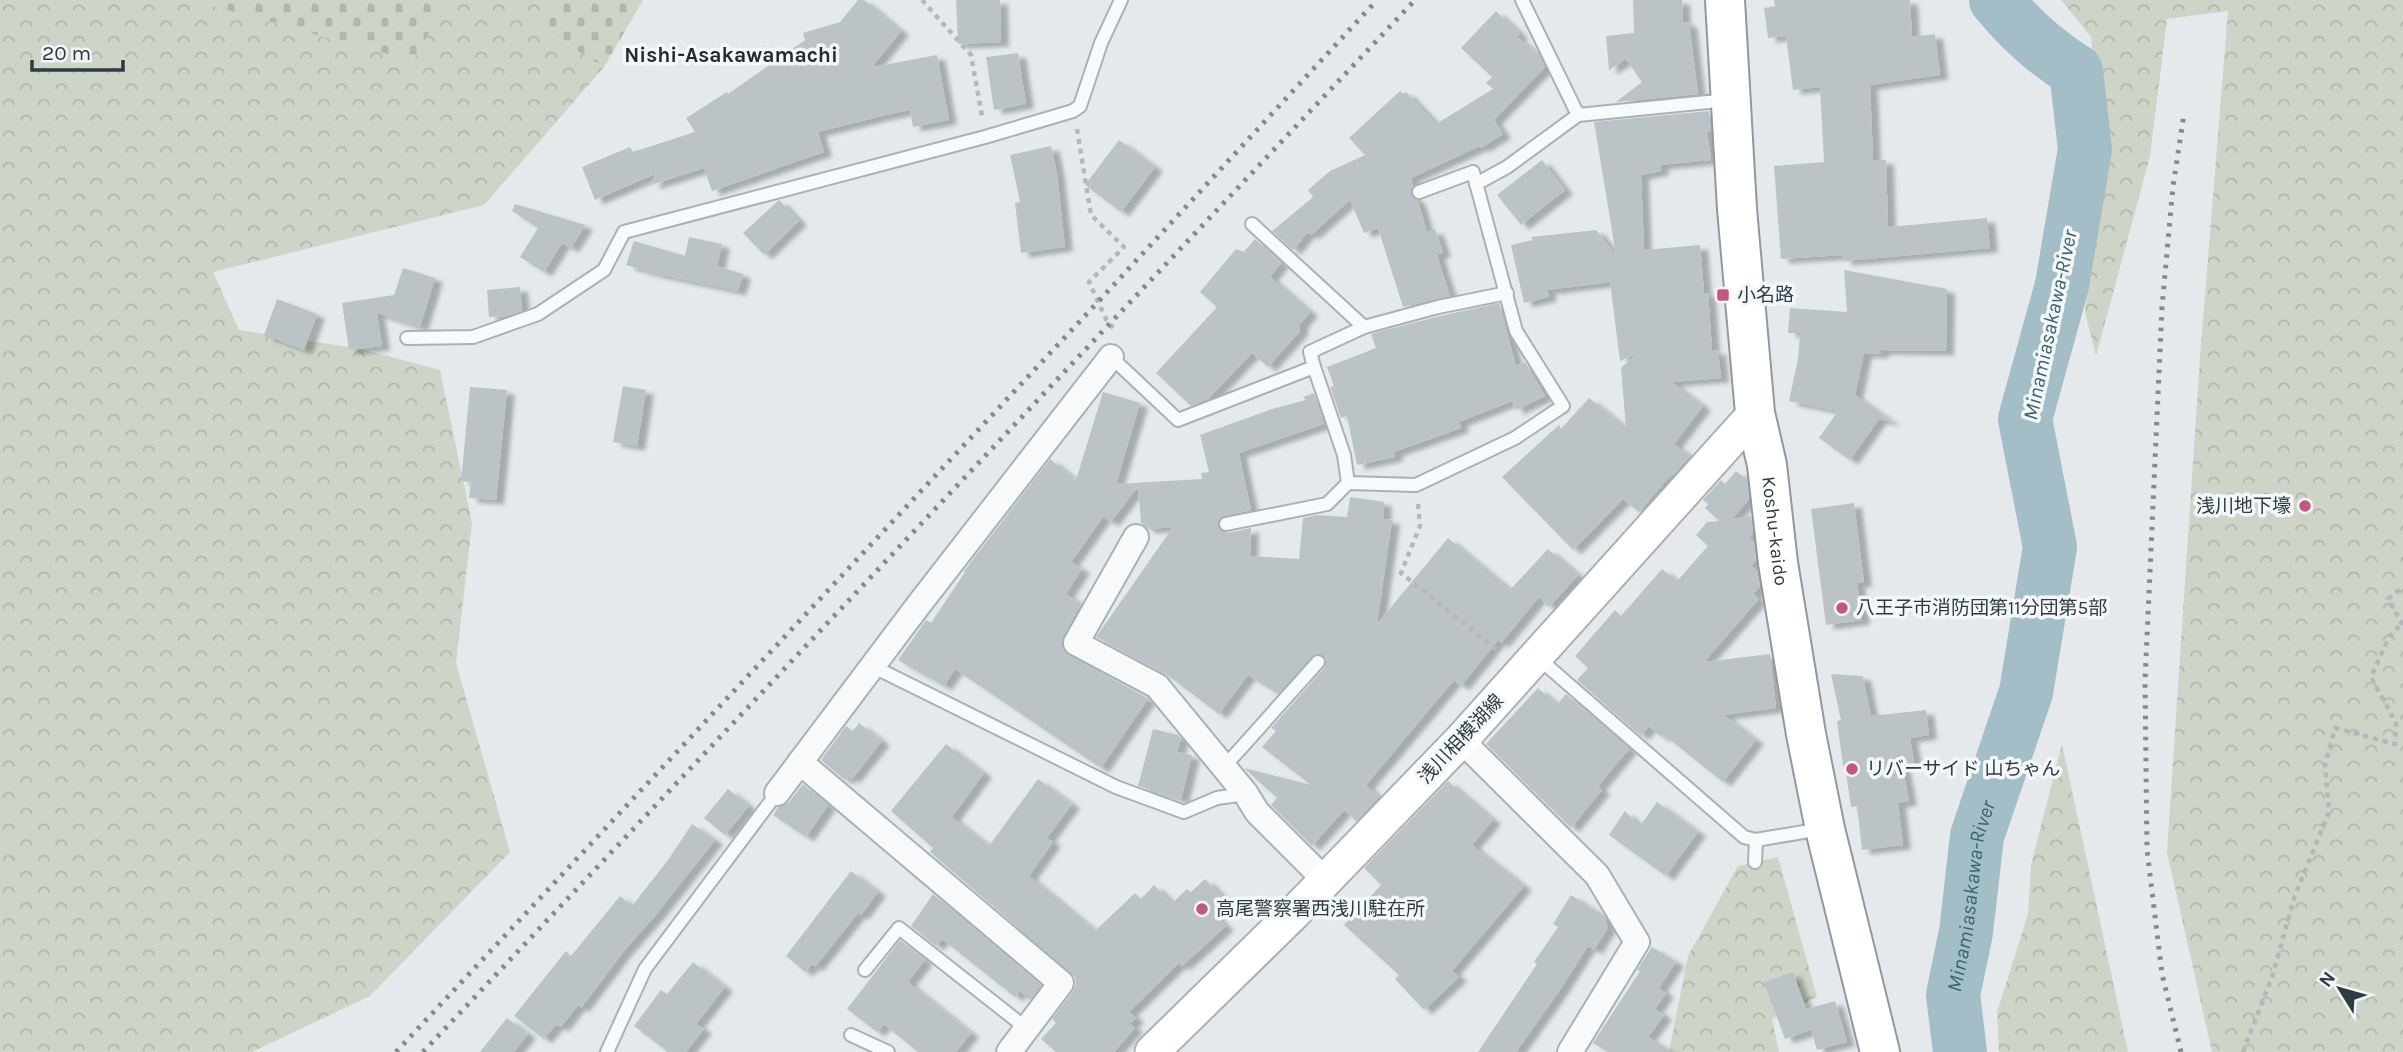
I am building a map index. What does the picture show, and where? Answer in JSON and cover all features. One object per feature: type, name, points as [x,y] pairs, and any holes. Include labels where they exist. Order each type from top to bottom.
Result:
[{"type":"highway","name":"Koshu-kaido","points":[[1725,0],[1737,209],[1755,413],[1767,465],[1778,563],[1806,734],[1825,829],[1880,1052]]},
{"type":"main road","name":"浅川相模湖線","points":[[1152,1052],[1326,881],[1461,740],[1755,413]]},
{"type":"street","points":[[777,793],[1111,357]]},
{"type":"street","points":[[1136,537],[1076,643],[1157,686],[1246,794],[1257,812],[1326,881]]},
{"type":"street","points":[[1461,740],[1597,875],[1637,942],[1570,1052]]},
{"type":"street","points":[[800,762],[1061,983],[1009,1052]]},
{"type":"lane","points":[[407,338],[473,337],[538,314],[604,270],[624,232],[985,137],[1073,111],[1080,106],[1101,43],[1121,0]]},
{"type":"lane","points":[[1522,0],[1578,115]]},
{"type":"lane","points":[[1476,184],[1507,167],[1578,115],[1732,99]]},
{"type":"lane","points":[[1226,524],[1327,504],[1348,483],[1416,485],[1515,438],[1563,407],[1516,331],[1473,172],[1419,192]]},
{"type":"lane","points":[[1252,224],[1364,327]]},
{"type":"lane","points":[[1348,483],[1344,455],[1310,352],[1364,327],[1438,307],[1507,293]]},
{"type":"lane","points":[[1111,357],[1178,420],[1314,367]]},
{"type":"lane","points":[[1224,767],[1318,662]]},
{"type":"lane","points":[[1530,664],[1744,836],[1756,840],[1825,829]]},
{"type":"lane","points":[[872,666],[1116,787],[1184,812],[1217,798],[1246,794]]},
{"type":"lane","points":[[607,1052],[645,969],[777,793]]},
{"type":"lane","points":[[1755,862],[1756,840]]},
{"type":"lane","points":[[865,970],[899,928],[1026,1028]]},
{"type":"lane","points":[[852,1035],[888,1052]]},
{"type":"path","points":[[922,0],[971,55],[985,137]]},
{"type":"path","points":[[1073,111],[1091,215],[1124,247],[1089,282],[1108,323],[1121,335],[1111,357]]},
{"type":"path","points":[[1416,485],[1420,526],[1401,573],[1530,664]]},
{"type":"path","points":[[2243,1052],[2273,974],[2294,898],[2329,812],[2325,765],[2335,728],[2395,744],[2396,723],[2371,677],[2389,637],[2402,624],[2388,599],[2403,587]]},
{"type":"green space","points":[[0,0],[191,0],[412,61],[449,0],[548,0],[546,32],[604,67],[484,205],[213,272],[239,330],[361,349],[440,370],[472,523],[456,663],[510,852],[370,996],[252,1052],[0,1052]]},
{"type":"green space","points":[[191,0],[449,0],[412,61]]},
{"type":"green space","points":[[548,0],[643,0],[604,67],[546,32]]},
{"type":"green space","points":[[2061,0],[2403,0],[2403,1052],[2212,1052],[2167,852],[2200,357],[2228,11],[2167,19],[2150,156],[2096,356],[2085,312],[2101,179],[2091,37]]},
{"type":"green space","points":[[2062,744],[2128,1052],[1999,1052],[1997,1012],[2028,914],[2031,865]]},
{"type":"green space","points":[[1778,857],[1817,997],[1772,1019],[1779,1052],[1669,1052],[1688,956],[1738,866]]},
{"type":"building","points":[[858,0],[864,0],[901,31],[872,67],[937,55],[949,120],[913,127],[910,110],[886,115],[818,132],[824,152],[712,191],[704,168],[651,185],[655,174],[595,200],[582,167],[630,147],[633,152],[695,132],[686,118],[727,92],[728,94],[805,40],[803,33],[840,22]]},
{"type":"building","points":[[956,0],[1000,0],[1001,42],[958,44]]},
{"type":"building","points":[[1633,0],[1682,0],[1683,23],[1689,22],[1698,94],[1616,102],[1642,82],[1626,59],[1609,70],[1606,36],[1634,33]]},
{"type":"building","points":[[1774,0],[1910,0],[1912,37],[1935,34],[1940,75],[1870,85],[1873,160],[1886,160],[1888,227],[1987,218],[1990,248],[1844,261],[1843,255],[1781,259],[1774,166],[1824,162],[1820,87],[1793,90],[1786,36],[1768,38],[1764,8],[1775,6]]},
{"type":"building","points":[[1496,11],[1520,34],[1517,37],[1539,55],[1545,67],[1494,120],[1503,134],[1481,148],[1480,146],[1411,178],[1411,194],[1418,201],[1427,232],[1435,229],[1443,252],[1437,255],[1450,296],[1403,307],[1378,228],[1364,233],[1350,200],[1311,235],[1308,232],[1293,250],[1272,231],[1313,197],[1308,190],[1330,171],[1365,155],[1349,138],[1400,91],[1403,94],[1406,92],[1436,124],[1493,89],[1486,83],[1492,77],[1461,48]]},
{"type":"building","points":[[1018,53],[1026,104],[994,110],[986,57]]},
{"type":"building","points":[[1709,111],[1711,132],[1707,132],[1711,160],[1660,165],[1661,171],[1641,175],[1644,250],[1700,245],[1704,293],[1708,293],[1712,351],[1718,350],[1721,378],[1672,382],[1703,406],[1674,444],[1690,456],[1639,512],[1623,499],[1573,550],[1502,477],[1559,425],[1561,429],[1589,398],[1626,428],[1621,368],[1638,353],[1620,361],[1610,282],[1547,290],[1549,297],[1524,303],[1511,245],[1533,240],[1531,237],[1596,230],[1616,255],[1594,122]]},
{"type":"building","points":[[1119,140],[1155,167],[1121,212],[1085,185]]},
{"type":"building","points":[[1051,146],[1065,247],[1021,253],[1015,203],[1020,202],[1010,155]]},
{"type":"building","points":[[1542,160],[1565,190],[1521,225],[1497,195]]},
{"type":"building","points":[[779,200],[799,221],[764,255],[743,233]]},
{"type":"building","points":[[515,204],[585,225],[571,248],[562,243],[544,272],[520,257],[538,228],[512,211]]},
{"type":"building","points":[[689,237],[722,244],[717,266],[743,274],[738,291],[626,265],[634,241],[685,256]]},
{"type":"building","points":[[1255,239],[1281,263],[1270,277],[1310,312],[1300,324],[1300,331],[1268,367],[1252,353],[1208,399],[1191,406],[1156,373],[1217,307],[1200,292],[1236,249],[1244,252]]},
{"type":"building","points":[[403,268],[435,278],[420,327],[377,313],[382,346],[349,350],[342,303],[394,295]]},
{"type":"building","points":[[1844,270],[1947,289],[1946,351],[1881,350],[1881,354],[1864,353],[1855,395],[1893,422],[1879,419],[1850,460],[1819,438],[1838,411],[1789,401],[1798,359],[1800,333],[1788,333],[1790,308],[1847,312]]},
{"type":"building","points":[[520,287],[522,311],[489,317],[487,290]]},
{"type":"building","points":[[277,299],[317,314],[304,350],[264,335]]},
{"type":"building","points":[[1499,303],[1516,366],[1525,362],[1545,396],[1516,410],[1512,401],[1459,422],[1461,428],[1394,452],[1395,457],[1357,465],[1347,416],[1341,418],[1330,387],[1334,386],[1327,367],[1376,348],[1371,334]]},
{"type":"building","points":[[623,386],[646,390],[637,446],[613,442]]},
{"type":"building","points":[[470,387],[507,390],[496,500],[469,498],[471,482],[461,481]]},
{"type":"building","points":[[1103,392],[1140,403],[1116,484],[1202,479],[1201,473],[1209,472],[1200,435],[1275,408],[1306,400],[1303,397],[1314,393],[1324,424],[1239,453],[1251,510],[1224,516],[1218,521],[1218,526],[1227,533],[1251,528],[1250,556],[1299,559],[1303,518],[1317,515],[1347,517],[1350,497],[1384,502],[1383,519],[1392,520],[1377,624],[1448,538],[1510,590],[1548,549],[1578,575],[1549,607],[1539,597],[1501,643],[1498,640],[1461,686],[1454,680],[1366,785],[1379,797],[1356,821],[1344,810],[1312,846],[1271,805],[1277,798],[1244,768],[1311,785],[1262,747],[1276,731],[1271,728],[1325,667],[1324,656],[1319,653],[1312,656],[1278,694],[1248,675],[1219,714],[1166,674],[1167,670],[1165,674],[1096,637],[1173,527],[1149,529],[1141,523],[1138,486],[1111,522],[1103,517],[1071,562],[1082,569],[1066,594],[1081,604],[1063,636],[1061,644],[1064,651],[1148,699],[1101,768],[955,669],[944,686],[898,660],[926,620],[931,623],[964,571],[1050,459],[1076,480]]},
{"type":"building","points":[[1736,471],[1747,480],[1749,499],[1732,519],[1751,516],[1753,533],[1749,538],[1754,542],[1756,561],[1751,566],[1757,571],[1760,586],[1753,594],[1759,599],[1704,662],[1770,654],[1776,708],[1724,715],[1756,740],[1723,782],[1649,726],[1641,736],[1577,680],[1588,668],[1575,656],[1615,610],[1621,616],[1662,569],[1677,581],[1708,546],[1696,535],[1707,522],[1719,521],[1705,508],[1708,504],[1703,500],[1721,480],[1725,484]]},
{"type":"building","points":[[1854,503],[1864,582],[1857,583],[1862,620],[1826,625],[1811,509]]},
{"type":"building","points":[[1831,674],[1863,676],[1871,716],[1926,710],[1929,735],[1910,738],[1914,762],[1902,764],[1909,801],[1898,803],[1903,845],[1862,850],[1857,806],[1851,807],[1843,766],[1837,721],[1841,720]]},
{"type":"building","points":[[1538,688],[1557,705],[1566,694],[1629,749],[1598,786],[1602,790],[1571,828],[1486,744]]},
{"type":"building","points":[[859,723],[882,741],[852,779],[848,776],[845,780],[821,760],[846,726],[853,731]]},
{"type":"building","points":[[1153,729],[1178,735],[1181,738],[1177,752],[1192,755],[1181,799],[1138,786]]},
{"type":"building","points":[[946,744],[984,773],[952,817],[989,846],[1038,779],[1072,804],[1047,838],[1053,842],[1029,876],[1095,931],[1135,893],[1141,899],[1154,885],[1172,903],[1187,889],[1191,892],[1205,879],[1228,902],[1215,915],[1226,926],[1182,966],[1179,963],[1129,1012],[1136,1018],[1130,1024],[1135,1028],[1114,1052],[1056,1052],[1041,1039],[1056,1023],[1052,1019],[1073,991],[1075,977],[930,852],[933,848],[891,811]]},
{"type":"building","points":[[1448,781],[1493,820],[1472,845],[1524,886],[1452,971],[1459,977],[1424,1010],[1395,979],[1399,975],[1344,925],[1381,885],[1364,868]]},
{"type":"building","points":[[803,784],[828,805],[806,837],[773,815],[778,807],[789,802]]},
{"type":"building","points":[[728,789],[749,806],[725,835],[704,818]]},
{"type":"building","points":[[1657,802],[1698,832],[1666,876],[1609,835],[1625,811],[1640,826]]},
{"type":"building","points":[[692,824],[715,840],[581,1008],[578,1005],[561,1027],[556,1024],[544,1039],[514,1016],[566,951],[571,956],[620,896],[632,906]]},
{"type":"building","points":[[851,871],[878,892],[815,967],[812,964],[805,972],[786,956]]},
{"type":"building","points":[[933,894],[1041,985],[1030,1000],[1020,991],[1015,997],[942,939],[936,946],[911,926]]},
{"type":"building","points":[[1571,895],[1604,916],[1608,928],[1594,950],[1588,946],[1516,1052],[1478,1052],[1537,964],[1534,962],[1558,927],[1553,924]]},
{"type":"building","points":[[900,940],[925,960],[908,982],[971,1033],[956,1052],[918,1052],[884,1024],[877,1032],[847,1009]]},
{"type":"building","points":[[1652,947],[1676,962],[1659,988],[1666,993],[1655,1009],[1664,1015],[1648,1037],[1672,1052],[1608,1052],[1593,1043],[1640,971],[1637,970]]},
{"type":"building","points":[[693,962],[725,987],[696,1024],[704,1029],[686,1052],[668,1052],[634,1026],[661,990],[667,994]]},
{"type":"building","points":[[1793,972],[1806,1009],[1835,1001],[1847,1042],[1817,1050],[1811,1030],[1785,1039],[1764,982]]},
{"type":"building","points":[[507,1018],[528,1034],[514,1052],[480,1052]]},
{"type":"waterway","name":"Minamiasakawa-River","points":[[1960,1052],[1953,995],[1966,932],[1977,836],[2026,692],[2050,547],[2025,419],[2062,285],[2085,149],[2076,71],[2033,39],[1996,0]]},
{"type":"railway","points":[[396,1052],[1377,0]]},
{"type":"railway","points":[[423,1052],[1415,0]]},
{"type":"railway","points":[[2181,1052],[2162,974],[2147,850],[2145,681],[2162,307],[2173,186],[2184,114]]},
{"type":"place","name":"小名路","points":[[1723,295]]},
{"type":"place","name":"浅川地下壕","points":[[2305,506]]},
{"type":"place","name":"八王子市消防団第11分団第5部","points":[[1842,608]]},
{"type":"place","name":"リバーサイド 山ちゃん","points":[[1852,769]]},
{"type":"place","name":"高尾警察署西浅川駐在所","points":[[1202,909]]},
{"type":"district","name":"Nishi-Asakawamachi","points":[[731,55]]}]
